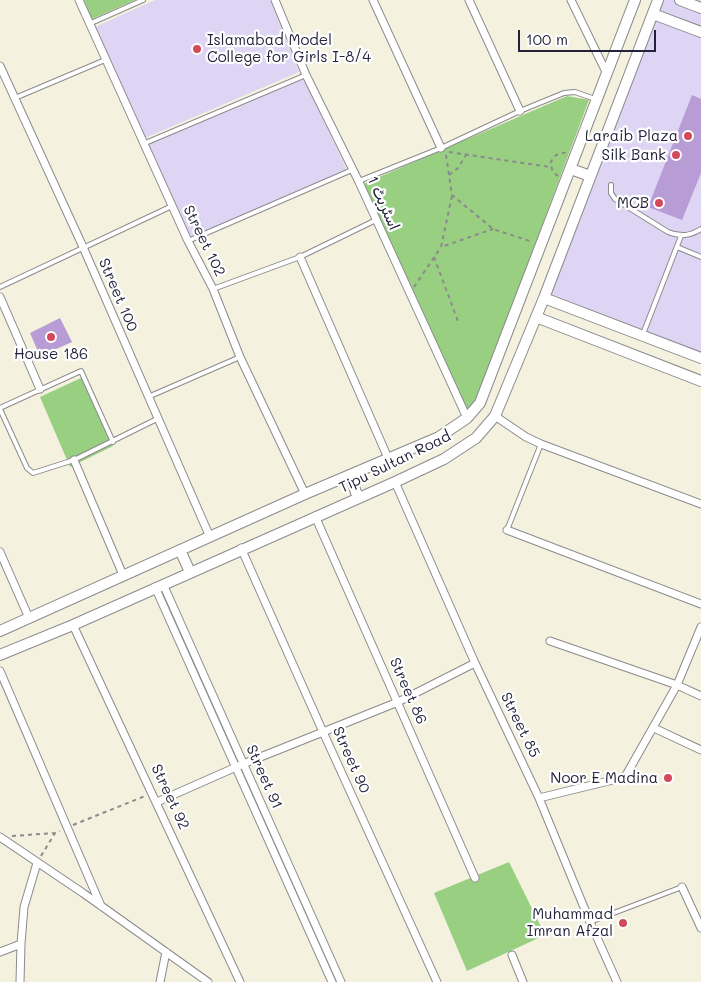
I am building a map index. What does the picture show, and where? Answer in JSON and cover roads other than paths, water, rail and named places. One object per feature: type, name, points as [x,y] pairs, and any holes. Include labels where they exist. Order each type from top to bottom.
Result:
[{"type":"street","name":"Street 102","points":[[79,0],[142,144],[213,290],[240,357],[304,494]]},
{"type":"street","name":"اسٹریٹ 1","points":[[275,0],[306,75],[359,182],[467,418]]},
{"type":"street","points":[[373,0],[442,148]]},
{"type":"street","points":[[469,0],[520,111]]},
{"type":"street","points":[[571,0],[607,74]]},
{"type":"street","name":"Tipu Sultan Road","points":[[0,631],[304,494],[440,437],[467,418],[480,403],[635,0]]},
{"type":"street","name":"Tipu Sultan Road","points":[[0,655],[73,625],[241,548],[395,482],[444,459],[476,438],[495,416],[544,298],[658,0]]},
{"type":"street","points":[[680,0],[701,8]]},
{"type":"street","points":[[653,14],[701,32]]},
{"type":"street","name":"Street 100","points":[[0,66],[2,75],[15,98],[83,247],[210,537]]},
{"type":"street","points":[[571,168],[590,176]]},
{"type":"street","points":[[300,257],[388,458]]},
{"type":"street","points":[[0,297],[40,389]]},
{"type":"street","points":[[544,298],[701,358]]},
{"type":"street","points":[[536,317],[701,381]]},
{"type":"street","points":[[495,416],[526,437],[541,444],[701,504]]},
{"type":"street","points":[[74,460],[123,575]]},
{"type":"street","points":[[350,474],[358,498]]},
{"type":"street","name":"Street 85","points":[[395,482],[475,663],[539,798],[617,982]]},
{"type":"street","name":"Street 86","points":[[315,516],[475,878]]},
{"type":"street","points":[[507,530],[701,604]]},
{"type":"street","name":"Street 90","points":[[241,548],[437,982]]},
{"type":"street","points":[[180,550],[190,572]]},
{"type":"street","points":[[0,552],[29,618]]},
{"type":"street","points":[[159,586],[236,768],[332,982]]},
{"type":"street","name":"Street 91","points":[[159,586],[243,764],[341,982]]},
{"type":"street","name":"Street 92","points":[[73,625],[240,982]]},
{"type":"street","points":[[539,798],[625,777],[677,686],[701,627]]},
{"type":"street","points":[[550,641],[701,696]]},
{"type":"street","points":[[157,802],[243,764],[398,702],[475,663]]},
{"type":"street","points":[[0,671],[101,906]]},
{"type":"street","points":[[654,728],[701,750]]},
{"type":"street","points":[[1,840],[101,906],[208,982]]},
{"type":"street","points":[[20,982],[24,907],[37,863]]},
{"type":"street","points":[[682,887],[701,928]]},
{"type":"street","points":[[0,952],[21,944]]},
{"type":"street","points":[[160,982],[166,952]]},
{"type":"street","points":[[512,955],[524,982]]},
{"type":"lane","points":[[89,24],[143,0]]},
{"type":"lane","points":[[15,98],[105,60]]},
{"type":"lane","points":[[142,144],[306,75]]},
{"type":"lane","points":[[359,182],[442,148],[520,111],[564,93],[583,94],[597,100]]},
{"type":"lane","points":[[188,241],[352,170]]},
{"type":"lane","points":[[611,185],[611,193],[615,199],[668,232],[681,236],[696,232],[701,228]]},
{"type":"lane","points":[[0,287],[172,206]]},
{"type":"lane","points":[[213,290],[300,257],[376,220]]},
{"type":"lane","points":[[643,336],[681,236]]},
{"type":"lane","points":[[677,247],[701,257]]},
{"type":"lane","points":[[148,397],[240,357]]},
{"type":"lane","points":[[113,442],[81,371],[0,409],[27,468],[33,473],[74,460],[113,442],[157,419]]},
{"type":"lane","points":[[507,530],[541,444]]},
{"type":"lane","points":[[590,922],[682,887]]},
{"type":"place","name":"Islamabad Model College for Girls I-8/4","points":[[197,49]]},
{"type":"place","name":"Laraib Plaza","points":[[688,136]]},
{"type":"place","name":"Silk Bank","points":[[676,155]]},
{"type":"place","name":"MCB","points":[[659,203]]},
{"type":"place","name":"House 186","points":[[51,337]]},
{"type":"place","name":"Noor E Madina","points":[[668,778]]},
{"type":"place","name":"Muhammad Imran Afzal","points":[[623,923]]}]
